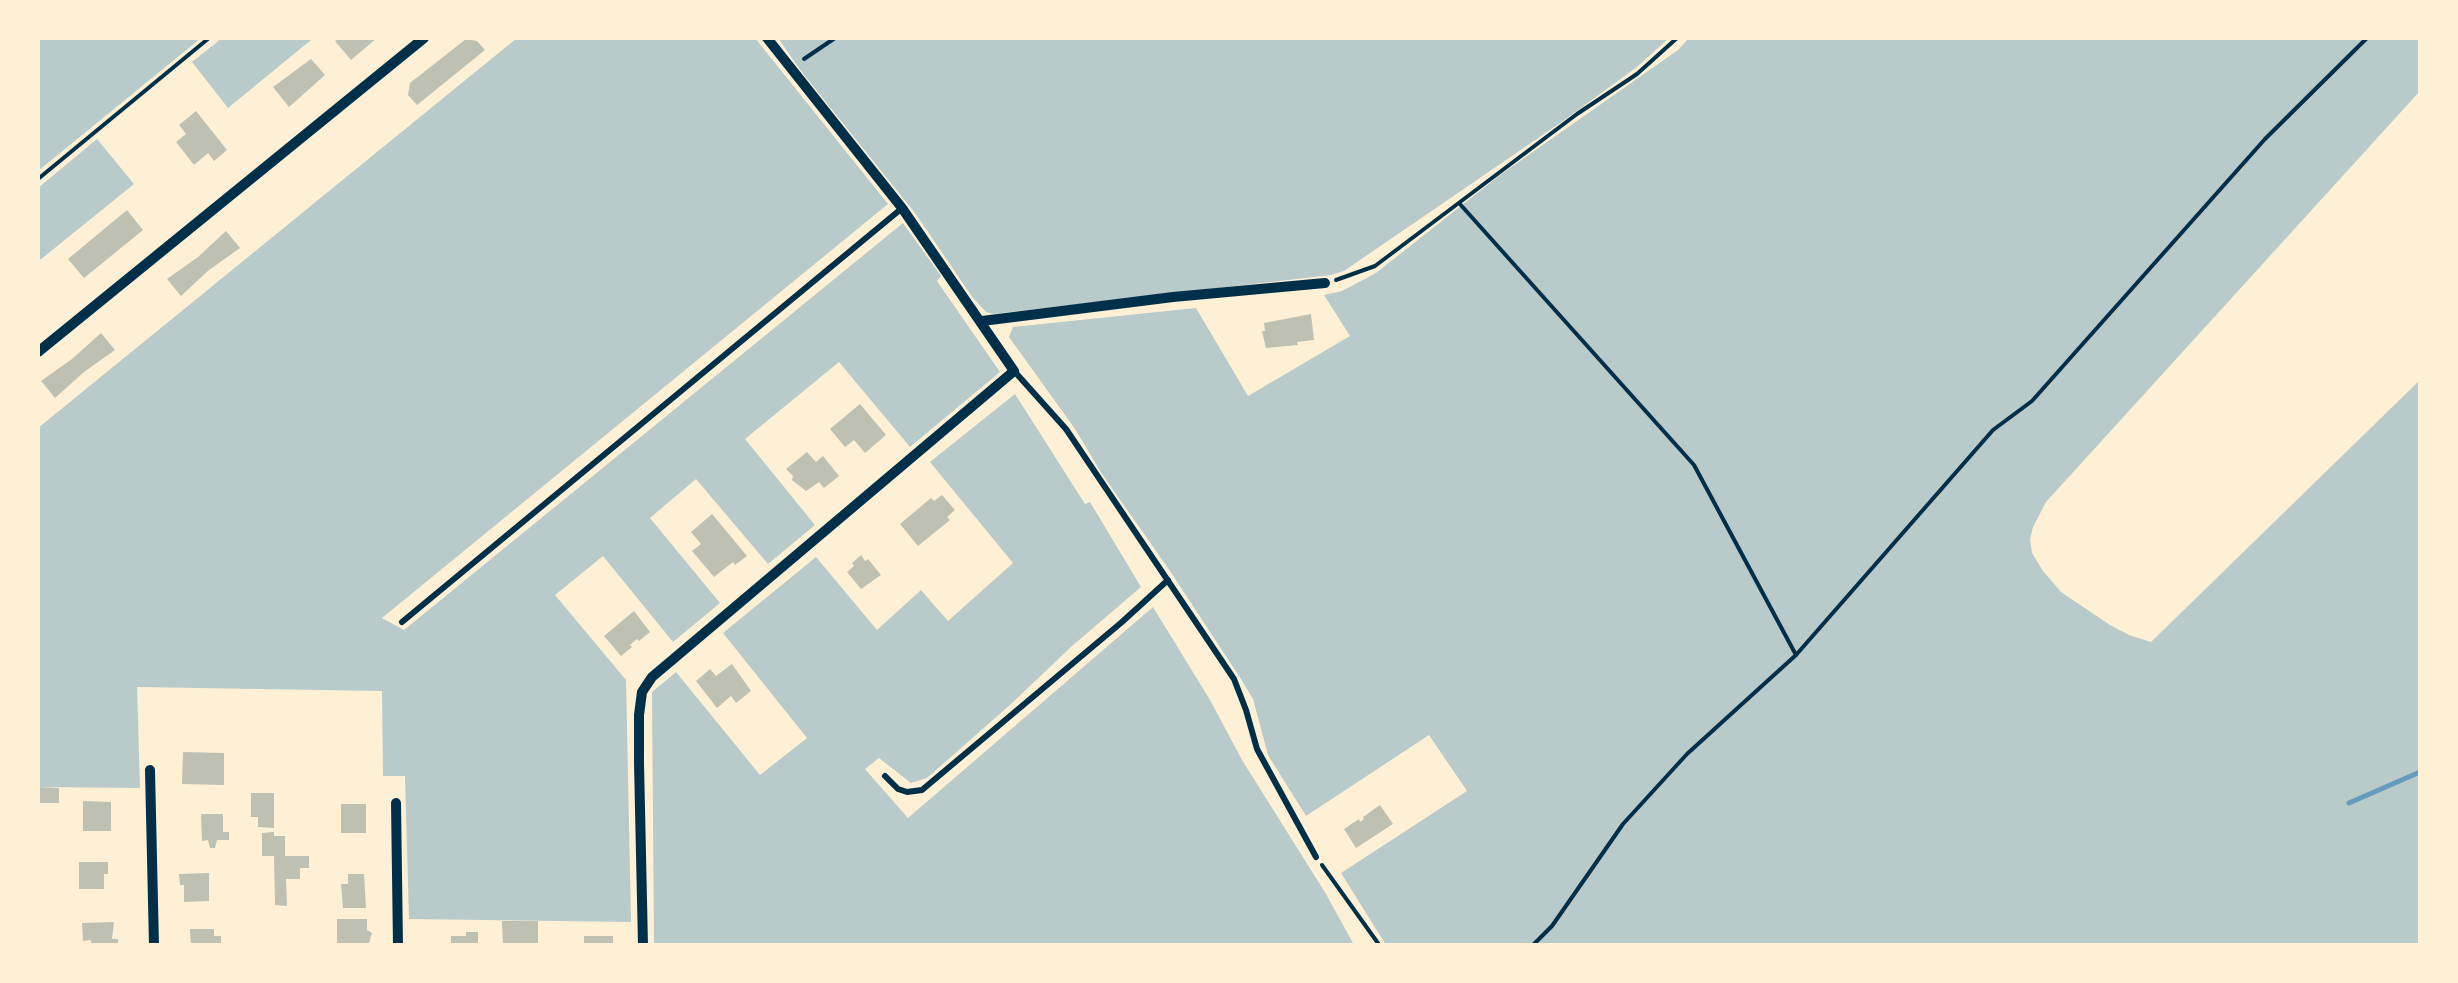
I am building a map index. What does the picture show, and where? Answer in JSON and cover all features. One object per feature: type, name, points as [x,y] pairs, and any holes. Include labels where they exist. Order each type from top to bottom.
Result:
[{"type":"street","points":[[38,352],[424,38]]},
{"type":"street","points":[[643,946],[639,763],[642,692],[652,677],[1014,371],[902,208],[767,38]]},
{"type":"street","points":[[982,321],[1325,283]]},
{"type":"street","points":[[150,770],[154,946]]},
{"type":"street","points":[[396,803],[398,946]]},
{"type":"lane","points":[[402,622],[902,208]]},
{"type":"lane","points":[[1014,371],[1066,429],[1234,679],[1258,749],[1316,857]]},
{"type":"lane","points":[[885,776],[898,789],[922,790],[1168,580]]},
{"type":"path","points":[[38,179],[209,38]]},
{"type":"path","points":[[792,67],[835,38]]},
{"type":"path","points":[[1325,283],[1375,266],[1577,114],[1638,74],[1677,38]]},
{"type":"path","points":[[1532,946],[1552,926],[1623,824],[1688,754],[1796,656],[1993,430],[2032,402],[2266,139],[2367,38]]},
{"type":"path","points":[[1458,203],[1694,465],[1796,656]]},
{"type":"path","points":[[1316,857],[1380,946]]},
{"type":"shaded area","points":[[38,38],[201,38],[38,171]]},
{"type":"shaded area","points":[[222,38],[311,40],[228,108],[192,62]]},
{"type":"shaded area","points":[[517,38],[755,38],[888,204],[382,618],[404,630],[903,223],[941,276],[937,281],[1000,372],[910,447],[839,362],[745,439],[815,525],[768,564],[696,479],[650,518],[720,603],[673,642],[603,556],[555,595],[626,680],[631,922],[409,919],[405,776],[383,776],[382,691],[137,687],[140,788],[38,787],[38,428]]},
{"type":"shaded area","points":[[778,38],[1669,38],[1637,67],[1563,121],[1344,271],[993,314],[973,298],[915,213]]},
{"type":"shaded area","points":[[1689,38],[2420,38],[2420,91],[2046,502],[2030,539],[2032,553],[2061,592],[2110,625],[2151,642],[2420,380],[2420,945],[1386,945],[1341,873],[1467,791],[1429,735],[1306,816],[1268,755],[1253,699],[1239,676],[1009,337],[1013,327],[1196,308],[1248,396],[1350,336],[1324,295],[1342,291],[1376,273],[1500,175],[1678,50]]},
{"type":"shaded area","points":[[97,139],[134,184],[40,260],[38,188]]},
{"type":"shaded area","points":[[1015,394],[1085,504],[1090,502],[1141,587],[927,778],[911,783],[879,758],[865,769],[908,818],[1153,607],[1354,945],[654,945],[652,692],[676,672],[760,775],[807,738],[723,633],[816,557],[877,630],[921,590],[948,621],[1013,563],[930,462]]},
{"type":"building","points":[[377,38],[351,60],[335,41]]},
{"type":"building","points":[[466,39],[477,41],[485,50],[417,105],[408,95],[410,83]]},
{"type":"building","points":[[311,59],[325,75],[289,107],[273,87]]},
{"type":"building","points":[[196,111],[227,150],[214,161],[208,153],[194,165],[176,142],[186,134],[179,125]]},
{"type":"building","points":[[127,210],[143,230],[84,278],[68,259]]},
{"type":"building","points":[[226,231],[240,248],[181,296],[167,279]]},
{"type":"building","points":[[1311,314],[1314,340],[1266,348],[1264,323]]},
{"type":"building","points":[[101,333],[115,350],[55,398],[41,381]]},
{"type":"building","points":[[860,404],[886,435],[865,453],[854,440],[845,447],[830,429]]},
{"type":"building","points":[[807,452],[816,462],[823,456],[839,476],[824,488],[819,482],[806,491],[786,469]]},
{"type":"building","points":[[942,495],[955,510],[947,517],[950,520],[918,546],[900,524],[931,498],[934,501]]},
{"type":"building","points":[[712,514],[747,556],[714,577],[692,551],[701,544],[691,532]]},
{"type":"building","points":[[861,555],[881,575],[861,589],[847,572]]},
{"type":"building","points":[[634,611],[650,632],[621,656],[604,636]]},
{"type":"building","points":[[732,664],[751,691],[736,703],[731,696],[717,708],[696,681],[710,669],[716,676]]},
{"type":"building","points":[[183,752],[224,753],[224,785],[182,784]]},
{"type":"building","points":[[38,787],[59,788],[59,803],[38,803]]},
{"type":"building","points":[[251,793],[274,793],[274,828],[258,827],[258,817],[251,817]]},
{"type":"building","points":[[83,801],[111,802],[111,831],[83,831]]},
{"type":"building","points":[[341,804],[366,804],[366,833],[341,833]]},
{"type":"building","points":[[1380,805],[1393,824],[1356,848],[1344,829],[1359,819],[1360,822]]},
{"type":"building","points":[[201,814],[223,814],[223,832],[229,832],[229,840],[217,840],[215,848],[210,848],[208,840],[202,841]]},
{"type":"building","points":[[274,832],[274,836],[285,836],[285,856],[309,856],[309,868],[300,868],[300,879],[286,879],[287,906],[275,905],[274,856],[262,856],[262,833]]},
{"type":"building","points":[[79,862],[108,862],[104,889],[79,889]]},
{"type":"building","points":[[209,873],[209,901],[184,902],[179,874]]},
{"type":"building","points":[[348,874],[364,874],[366,908],[343,908],[341,884],[348,884]]},
{"type":"building","points":[[337,919],[367,919],[367,930],[372,933],[368,946],[337,946]]},
{"type":"building","points":[[502,921],[538,921],[538,946],[503,946]]},
{"type":"building","points":[[114,922],[112,939],[118,939],[118,946],[91,946],[91,940],[83,941],[82,923]]},
{"type":"building","points":[[190,929],[214,929],[214,936],[221,936],[221,946],[191,946]]},
{"type":"building","points":[[466,932],[478,932],[478,946],[451,946],[451,936],[466,936]]},
{"type":"building","points":[[584,936],[613,936],[613,946],[584,946]]},
{"type":"waterway","points":[[2349,803],[2420,772]]}]
